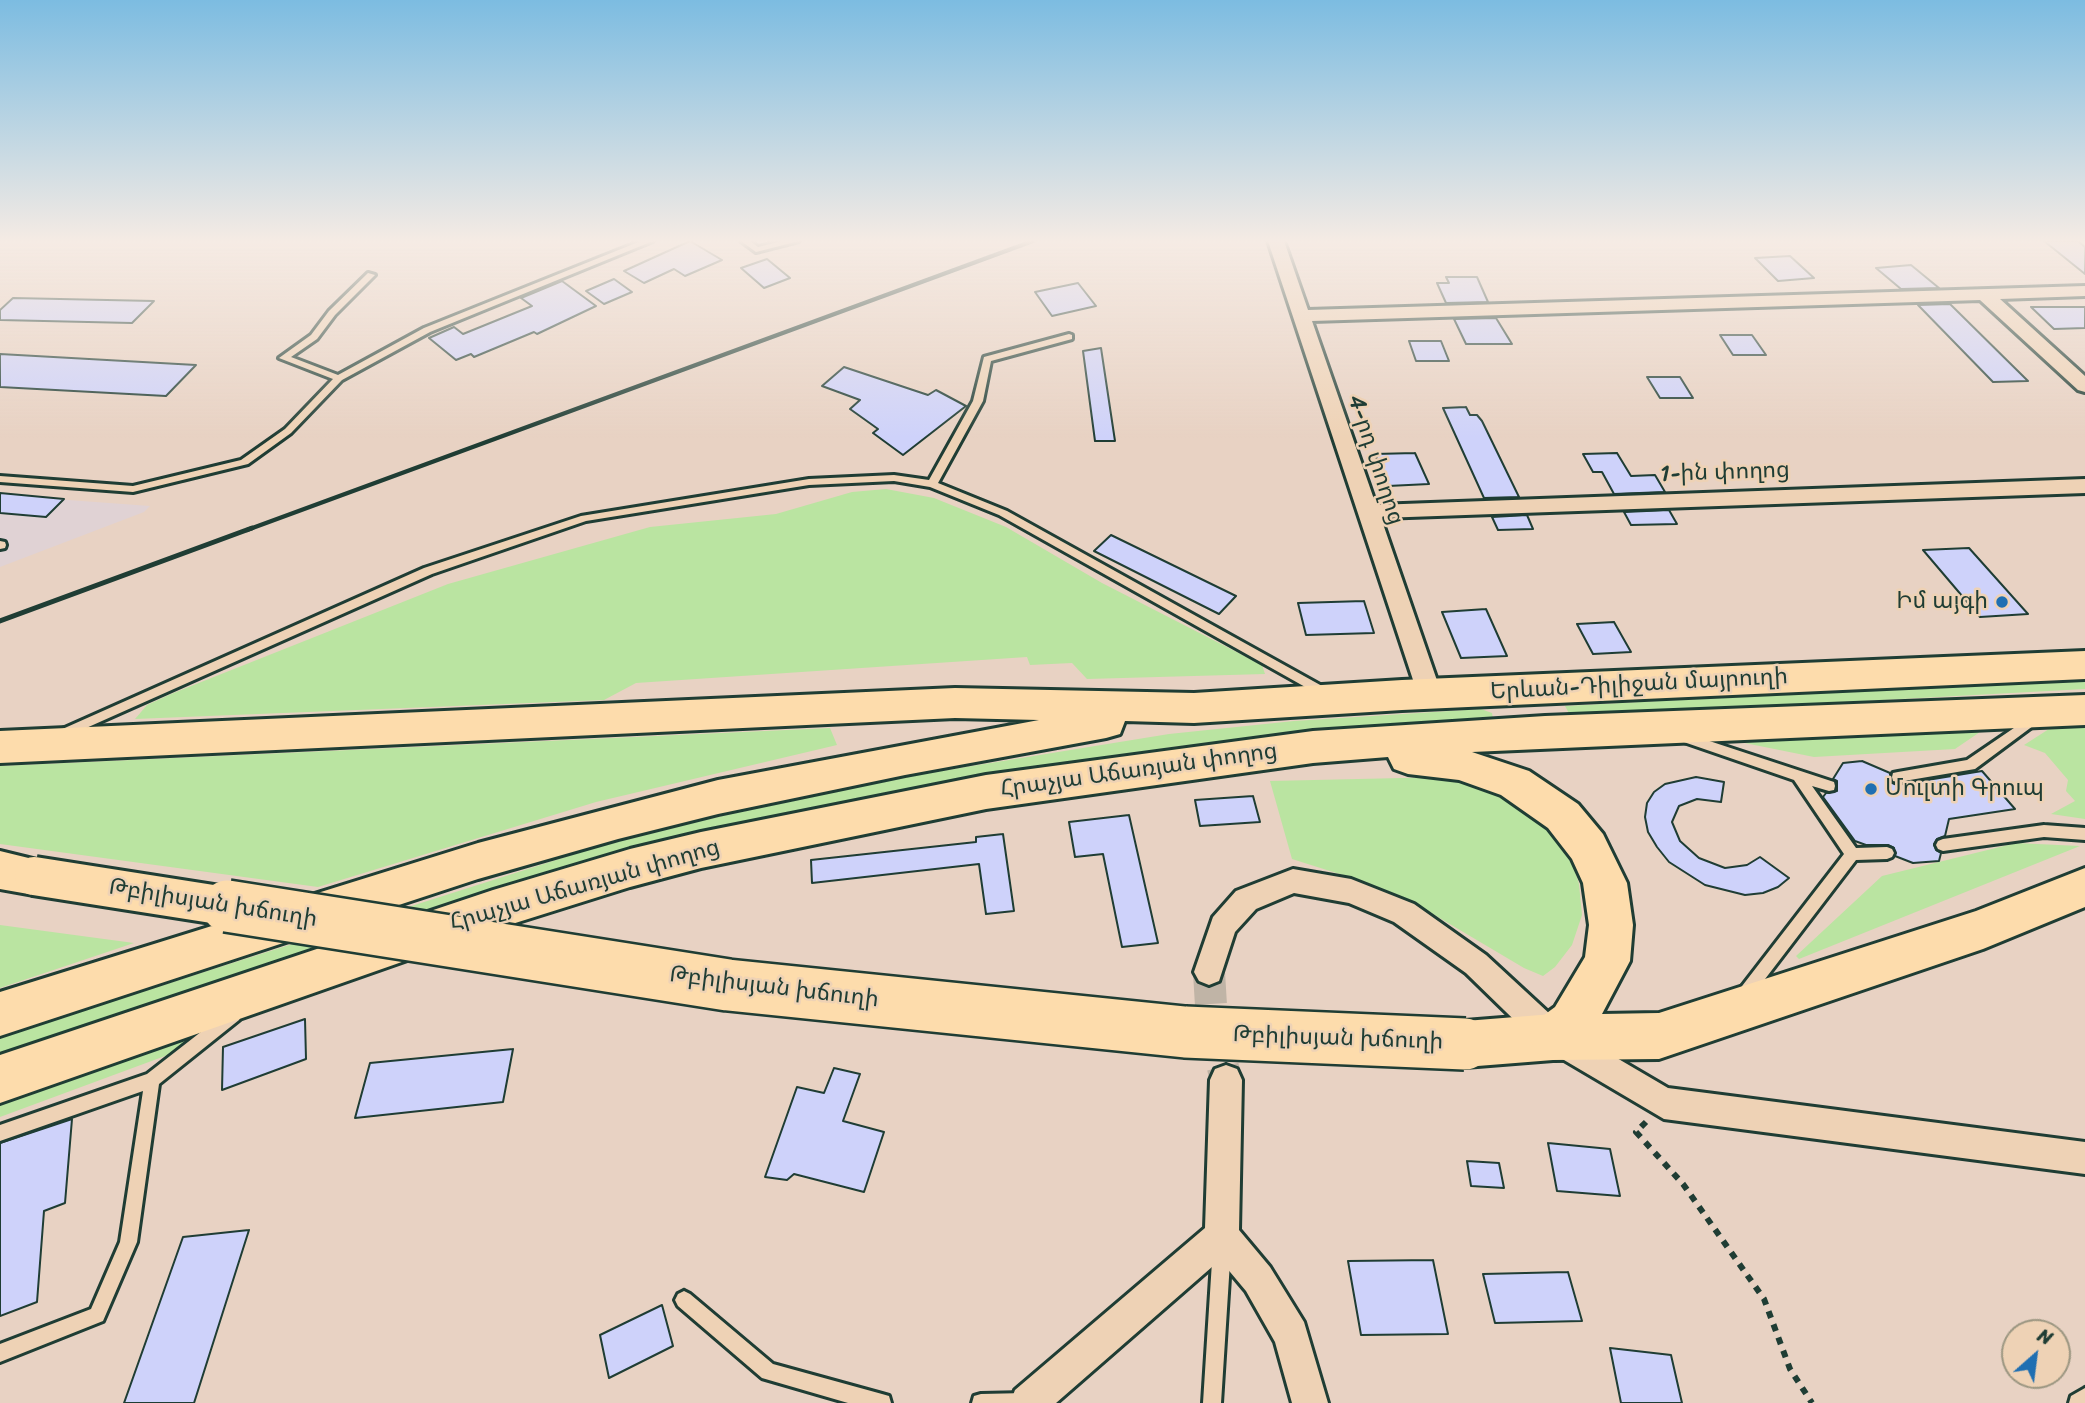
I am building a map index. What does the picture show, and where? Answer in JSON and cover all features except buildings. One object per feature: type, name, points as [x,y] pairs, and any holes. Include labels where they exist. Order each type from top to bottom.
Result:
[{"type":"main road","name":"Երևան-Դիլիջան մայրուղի","points":[[1194,708],[1335,699],[2085,665]]},
{"type":"main road","points":[[1530,690],[1518,699],[1518,711],[1528,722],[1545,731]]},
{"type":"main road","points":[[18,746],[955,703],[1194,708]]},
{"type":"main road","name":"Հրաչյա Աճառյան փողոց","points":[[0,1014],[478,861],[618,822],[718,797],[905,759],[1194,708]]},
{"type":"main road","name":"Երևան-Դիլիջան մայրուղի","points":[[1313,747],[1545,731],[2085,710]]},
{"type":"main road","points":[[1313,747],[1461,764],[1516,783],[1563,816],[1588,847],[1605,883],[1611,925],[1607,961],[1572,1023],[1553,1037]]},
{"type":"main road","name":"Հրաչյա Աճառյան փողոց","points":[[0,1079],[493,910],[630,868],[701,850],[986,792],[1313,747]]},
{"type":"main road","name":"Թբիլիսյան խճուղի","points":[[17,873],[728,985],[1185,1032],[1465,1044],[1553,1037],[1659,1035],[1983,929],[2085,887]]},
{"type":"street","name":"4-րդ փողոց","points":[[1298,306],[1430,695]]},
{"type":"street","points":[[1301,316],[1597,306]]},
{"type":"street","points":[[1998,306],[2085,386]]},
{"type":"street","name":"1-ին փողոց","points":[[1366,512],[2085,486]]},
{"type":"street","points":[[1209,972],[1223,926],[1246,901],[1293,881],[1351,891],[1404,913],[1465,957],[1553,1037],[1664,1103],[2085,1158]]},
{"type":"street","points":[[1226,1080],[1222,1236],[1258,1279],[1291,1335],[1310,1403]]},
{"type":"street","points":[[1029,1402],[1222,1236]]},
{"type":"lane","points":[[339,306],[314,337],[284,358],[339,378]]},
{"type":"lane","points":[[0,479],[133,489],[244,462],[288,431],[339,378],[427,331],[487,306]]},
{"type":"lane","points":[[932,484],[978,401],[987,359],[1069,337]]},
{"type":"lane","points":[[18,746],[428,571],[585,519],[809,482],[894,478],[932,484],[1003,513],[1335,699]]},
{"type":"lane","points":[[1898,777],[1969,765],[2044,711]]},
{"type":"lane","points":[[1652,726],[1829,786]]},
{"type":"lane","points":[[1800,778],[1852,854]]},
{"type":"lane","points":[[1942,845],[2043,831],[2085,834]]},
{"type":"lane","points":[[1852,854],[1887,853]]},
{"type":"lane","points":[[1732,1010],[1852,854]]},
{"type":"lane","points":[[0,1133],[152,1080],[267,989]]},
{"type":"lane","points":[[0,1353],[97,1315],[128,1242],[152,1080]]},
{"type":"lane","points":[[1212,1403],[1222,1236]]},
{"type":"lane","points":[[684,1300],[768,1372],[882,1403]]},
{"type":"lane","points":[[2078,1403],[2085,1397]]},
{"type":"lane","points":[[981,1403],[1029,1402]]},
{"type":"path","points":[[1664,1103],[1636,1132],[1683,1184],[1764,1299],[1790,1369],[1812,1403]]},
{"type":"shaded area","points":[[0,495],[150,506],[144,512],[0,567]]},
{"type":"green space","points":[[886,489],[934,498],[1006,527],[1102,583],[1262,665],[1265,674],[1087,679],[1072,663],[1030,665],[1027,657],[636,683],[604,700],[135,719],[147,705],[171,694],[448,584],[650,527],[776,514],[852,492]]},
{"type":"green space","points":[[2085,678],[2085,689],[1571,717],[1565,706]]},
{"type":"green space","points":[[1481,709],[1492,713],[1493,719],[1392,724],[1172,747],[902,789],[716,830],[0,1054],[0,1037],[600,846],[658,830],[898,778],[1169,734],[1294,721]]},
{"type":"green space","points":[[1999,719],[1955,749],[1814,757],[1710,736]]},
{"type":"green space","points":[[2085,719],[2085,819],[2051,814],[2075,801],[2066,791],[2068,780],[2045,753],[2024,745],[2063,720]]},
{"type":"green space","points":[[830,728],[837,745],[596,802],[318,887],[0,844],[0,766]]},
{"type":"green space","points":[[1446,777],[1497,790],[1543,821],[1571,857],[1579,884],[1582,915],[1572,945],[1555,967],[1543,976],[1524,968],[1416,904],[1352,878],[1292,859],[1270,781]]},
{"type":"green space","points":[[2016,843],[2080,846],[1799,959],[1796,956],[1882,876]]},
{"type":"green space","points":[[0,925],[134,943],[0,988]]},
{"type":"green space","points":[[199,1033],[184,1049],[0,1117],[0,1093]]},
{"type":"tunnel","points":[[1209,972],[1212,1022],[1226,1080]]},
{"type":"railway","points":[[247,530],[855,306]]},
{"type":"railway","points":[[0,621],[252,528]]},
{"type":"place","name":"Իմ այգի","points":[[2002,602]]},
{"type":"place","name":"Մուլտի Գրուպ","points":[[1871,789]]}]
